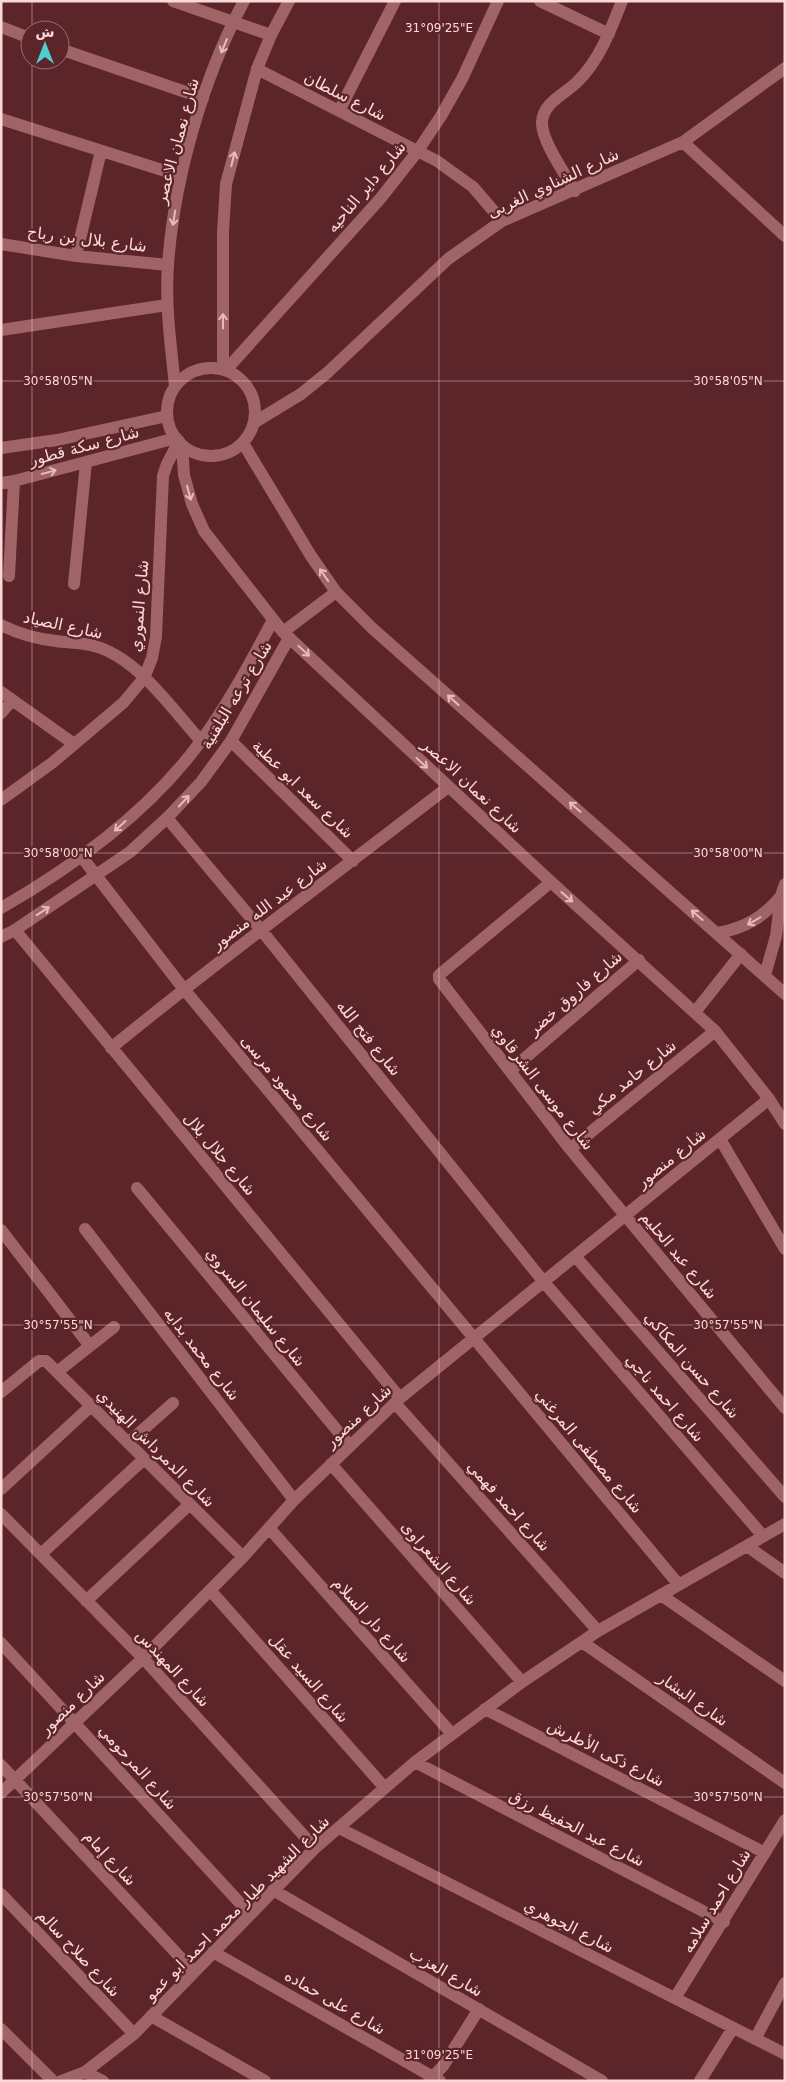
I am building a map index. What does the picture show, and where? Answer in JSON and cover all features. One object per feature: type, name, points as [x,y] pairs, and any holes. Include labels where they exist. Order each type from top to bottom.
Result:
[{"type":"street","points":[[173,1],[271,35]]},
{"type":"street","name":"شارع نعمان الاعصر","points":[[176,386],[167,305],[168,265],[173,220],[181,176],[203,98],[244,1]]},
{"type":"street","points":[[224,370],[223,232],[226,184],[257,69],[271,35],[289,1]]},
{"type":"street","points":[[339,111],[395,1]]},
{"type":"street","name":"شارع داير الناحيه","points":[[224,370],[380,199],[417,152],[441,116],[462,79],[498,1]]},
{"type":"street","points":[[540,1],[609,34]]},
{"type":"street","points":[[574,191],[546,139],[542,124],[544,112],[550,104],[578,81],[599,53],[622,1]]},
{"type":"street","points":[[1,27],[20,34]]},
{"type":"street","points":[[70,52],[203,98]]},
{"type":"street","name":"شارع الشناوي الغربى","points":[[254,422],[301,394],[448,259],[502,220],[574,191],[683,142],[785,68]]},
{"type":"street","name":"شارع سلطان","points":[[257,69],[456,173],[484,198],[502,220]]},
{"type":"street","points":[[1,119],[181,176]]},
{"type":"street","points":[[683,142],[785,236]]},
{"type":"street","points":[[76,256],[101,151]]},
{"type":"street","name":"شارع بلال بن رباح","points":[[1,244],[76,256],[168,265]]},
{"type":"street","points":[[1,330],[167,305]]},
{"type":"street","points":[[210,368],[224,370],[240,378],[250,391],[255,406],[254,422],[243,443],[224,454],[202,455],[179,442],[167,416],[169,401],[176,386],[185,377],[197,371],[210,368]]},
{"type":"street","name":"شارع سكة قطور","points":[[1,448],[57,440],[167,416]]},
{"type":"street","name":"شارع نعمان الاعصر","points":[[179,442],[184,475],[192,504],[204,531],[286,635],[550,882],[696,1012],[715,1031],[769,1099],[785,1124]]},
{"type":"street","name":"شارع سكة قطور","points":[[8,482],[86,462],[179,442]]},
{"type":"street","name":"شارع النموري","points":[[4,794],[52,764],[123,703],[144,678],[152,658],[156,637],[164,476],[167,464],[179,442]]},
{"type":"street","points":[[243,443],[311,556],[336,592],[372,628],[785,994]]},
{"type":"street","points":[[74,584],[86,462]]},
{"type":"street","points":[[8,482],[9,576]]},
{"type":"street","points":[[286,635],[336,592]]},
{"type":"street","name":"شارع ترعه البلقنية","points":[[1,908],[81,856],[116,830],[148,800],[201,741],[229,698],[273,620]]},
{"type":"street","name":"شارع الصياد","points":[[1,625],[11,630],[55,641],[78,642],[96,646],[114,654],[144,678],[201,741]]},
{"type":"street","name":"شارع ترعه البلقنية","points":[[1,937],[15,930],[130,852],[167,818],[201,782],[231,741],[286,635]]},
{"type":"street","points":[[1,692],[74,744]]},
{"type":"street","points":[[1,713],[12,700]]},
{"type":"street","name":"شارع سعد ابو عطية","points":[[231,741],[353,861]]},
{"type":"street","name":"شارع عبد الله منصور","points":[[111,1048],[183,988],[262,931],[448,787]]},
{"type":"street","name":"شارع فتح الله","points":[[167,818],[262,931],[543,1281]]},
{"type":"street","name":"شارع محمود مرسى","points":[[81,856],[183,988],[474,1338]]},
{"type":"street","name":"شارع موسى الشرقاوي","points":[[550,882],[438,976],[570,1149],[626,1216]]},
{"type":"street","points":[[718,933],[733,931],[760,918],[783,890]]},
{"type":"street","points":[[765,976],[776,936],[783,890]]},
{"type":"street","name":"شارع جلال بلال","points":[[15,930],[398,1401]]},
{"type":"street","points":[[696,1012],[741,954]]},
{"type":"street","name":"شارع فاروق خضر","points":[[510,1071],[639,960]]},
{"type":"street","name":"شارع حامد مكي","points":[[570,1149],[715,1031]]},
{"type":"street","name":"شارع منصور","points":[[1,1793],[143,1658],[242,1557],[294,1500],[398,1401],[543,1281],[769,1099]]},
{"type":"street","points":[[720,1139],[785,1249]]},
{"type":"street","name":"شارع سليمان السروي","points":[[137,1188],[350,1446]]},
{"type":"street","name":"شارع عبد الحليم","points":[[626,1216],[785,1408]]},
{"type":"street","name":"شارع محمد بدايه","points":[[85,1229],[294,1500]]},
{"type":"street","points":[[1,1230],[90,1346]]},
{"type":"street","name":"شارع حسن المكاكي","points":[[575,1256],[785,1496]]},
{"type":"street","name":"شارع احمد ناجي","points":[[543,1281],[763,1536]]},
{"type":"street","points":[[57,1372],[114,1327]]},
{"type":"street","name":"شارع مصطفى المرغني","points":[[474,1338],[679,1585]]},
{"type":"street","name":"شارع الدمرداش الهنيدي","points":[[1,1392],[40,1360],[47,1362],[242,1557]]},
{"type":"street","name":"شارع احمد فهمي","points":[[398,1401],[598,1630]]},
{"type":"street","points":[[128,1443],[173,1402]]},
{"type":"street","points":[[1,1489],[91,1406]]},
{"type":"street","points":[[40,1554],[144,1459]]},
{"type":"street","name":"شارع الشعراوى","points":[[331,1464],[522,1682]]},
{"type":"street","points":[[86,1601],[190,1504]]},
{"type":"street","name":"شارع المهندس","points":[[1,1514],[143,1658],[315,1848]]},
{"type":"street","name":"شارع الشهيد طيار محمد احمد ابو عمو","points":[[61,2081],[85,2072],[134,2034],[315,1848],[415,1762],[522,1682],[598,1630],[785,1524]]},
{"type":"street","name":"شارع دار السلام","points":[[269,1528],[452,1734]]},
{"type":"street","points":[[747,1546],[785,1573]]},
{"type":"street","name":"شارع السيد عقل","points":[[210,1590],[384,1788]]},
{"type":"street","points":[[661,1595],[785,1681]]},
{"type":"street","name":"شارع البشار","points":[[582,1642],[785,1783]]},
{"type":"street","name":"شارع المرحومي","points":[[1,1643],[250,1914]]},
{"type":"street","name":"شارع ذكى الأطرش","points":[[485,1709],[764,1853]]},
{"type":"street","name":"شارع عبد الحفيظ رزق","points":[[415,1762],[724,1922]]},
{"type":"street","name":"شارع إمام","points":[[1,1765],[194,1972]]},
{"type":"street","name":"شارع احمد سلامه","points":[[675,1998],[724,1922],[785,1820]]},
{"type":"street","name":"شارع الجوهري","points":[[340,1828],[785,2054]]},
{"type":"street","name":"شارع العزب","points":[[273,1890],[478,2009],[582,2076],[602,2081]]},
{"type":"street","name":"شارع صلاح سالم","points":[[1,1894],[134,2034]]},
{"type":"street","name":"شارع على حماده","points":[[213,1952],[433,2079]]},
{"type":"street","points":[[755,2039],[785,1983]]},
{"type":"street","points":[[433,2079],[478,2009]]},
{"type":"street","points":[[152,2016],[265,2081]]},
{"type":"street","points":[[700,2081],[733,2028]]},
{"type":"street","points":[[1,2029],[53,2081]]},
{"type":"street","points":[[85,2072],[103,2081]]}]
